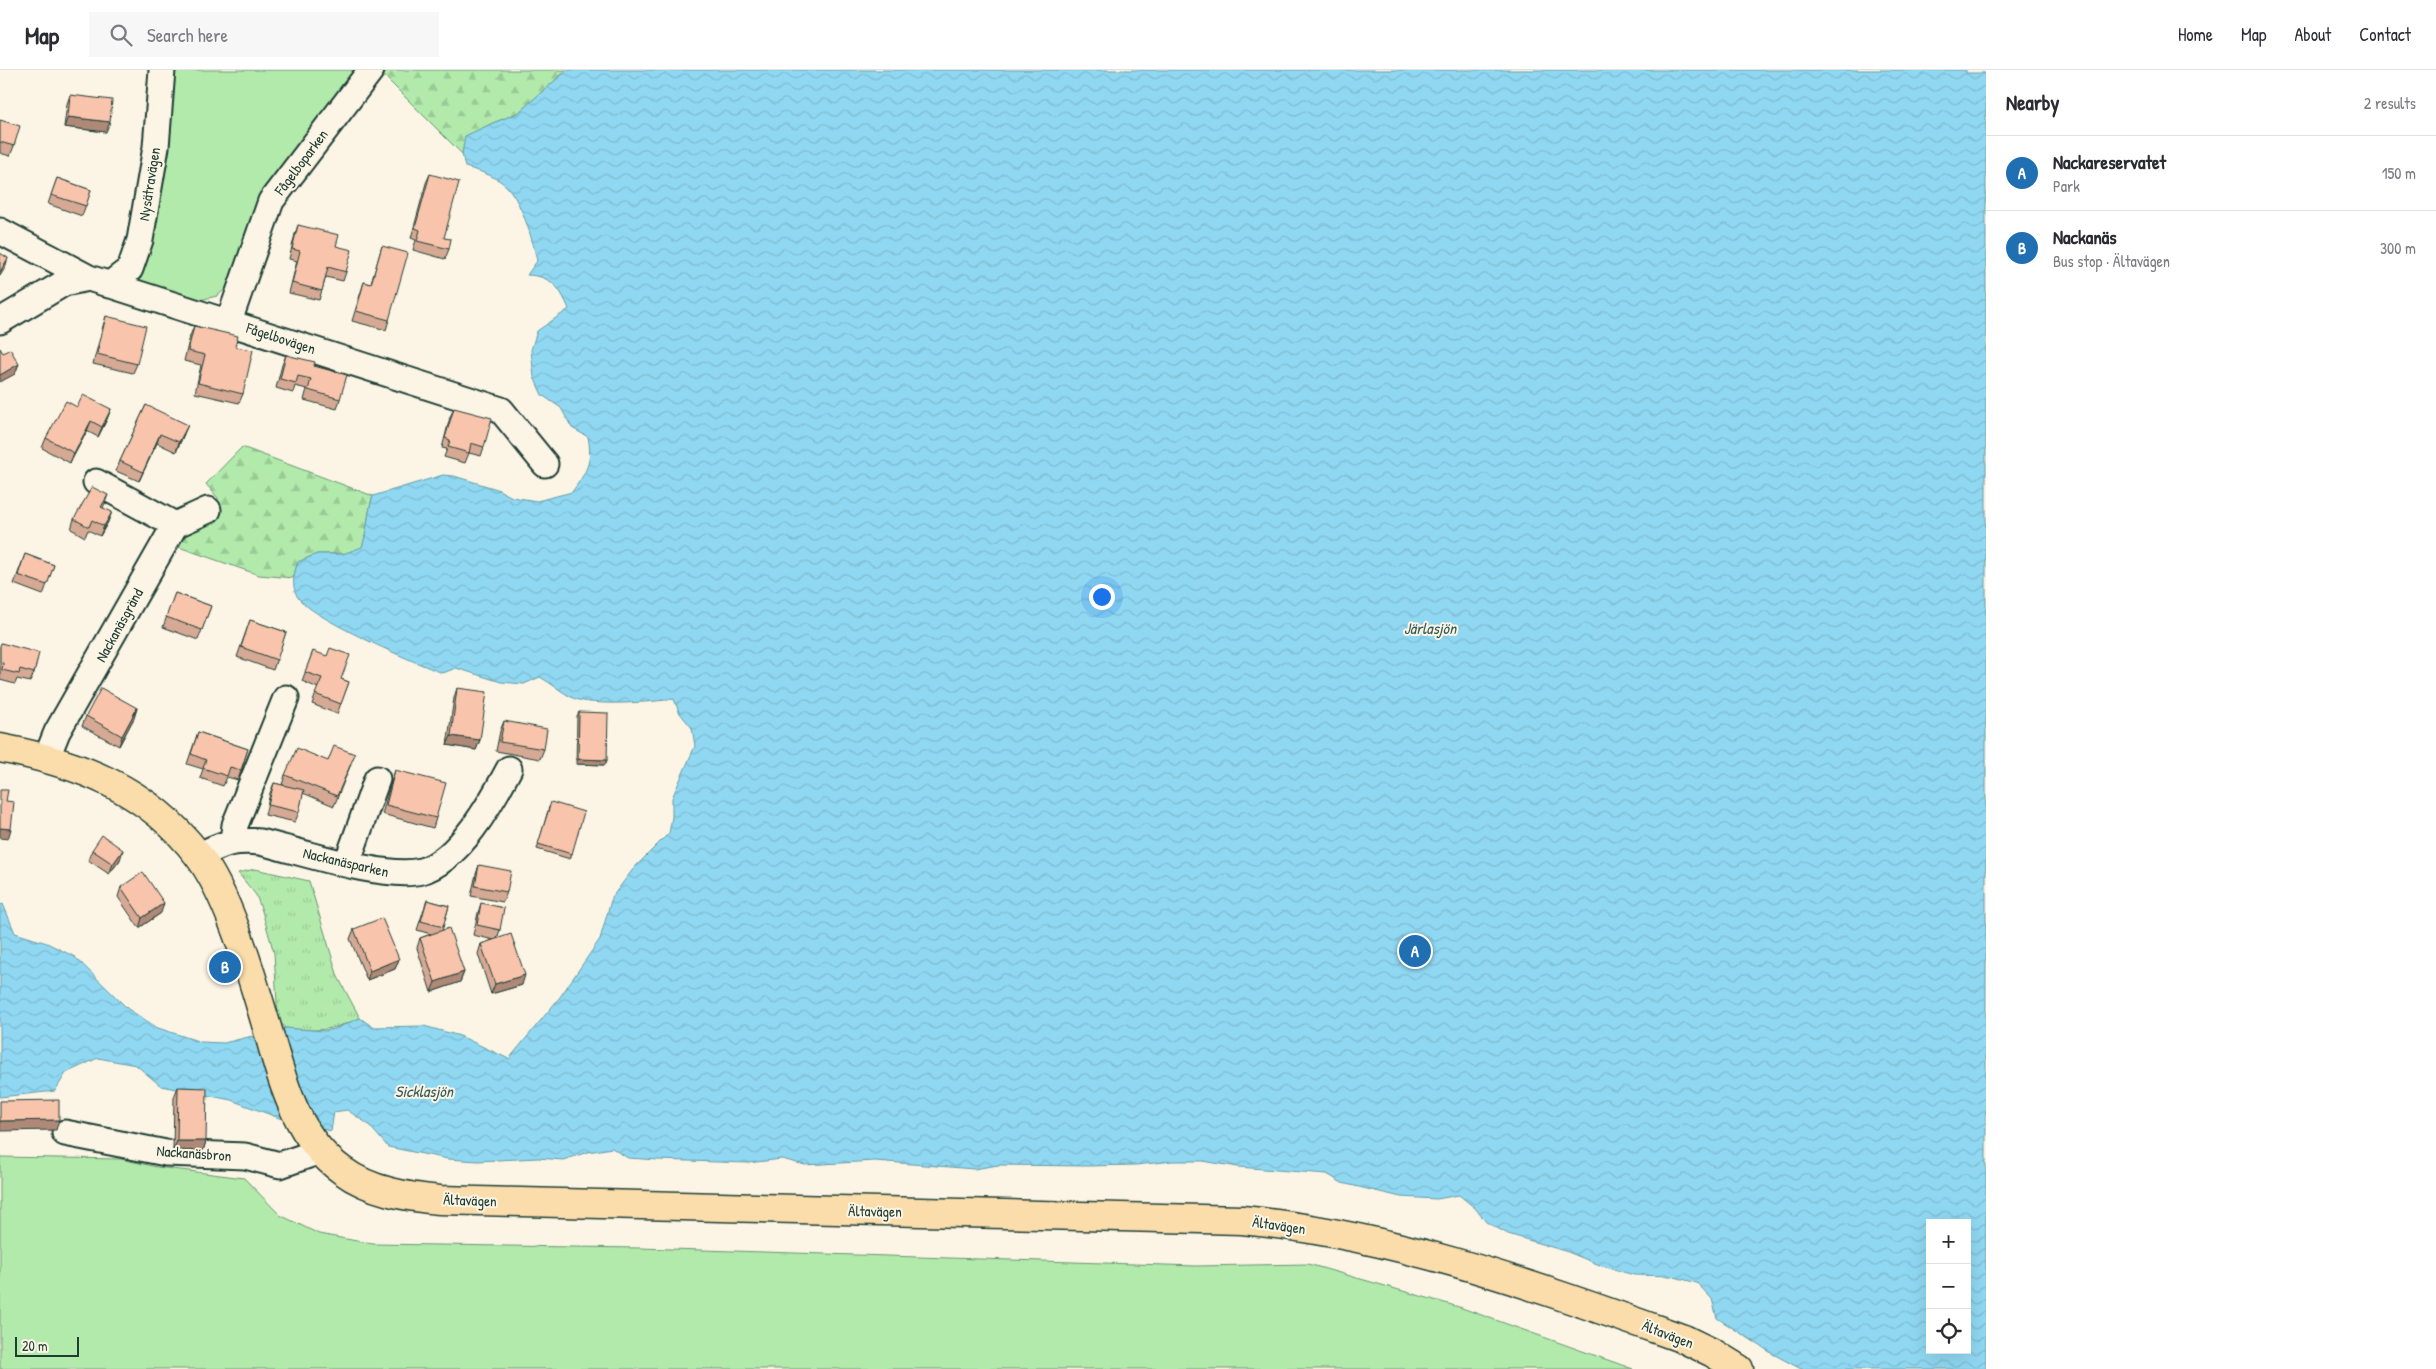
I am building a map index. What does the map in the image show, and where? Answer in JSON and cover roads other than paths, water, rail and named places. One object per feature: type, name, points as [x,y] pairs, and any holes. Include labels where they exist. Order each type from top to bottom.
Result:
[{"type":"main road","name":"Ältavägen","points":[[0,748],[47,757],[112,783],[158,813],[198,855],[218,887],[294,1110],[318,1149],[343,1172],[371,1186],[411,1197],[440,1200],[1242,1220],[1293,1225],[1464,1264],[1684,1339],[1713,1353],[1739,1369]]},
{"type":"street","name":"Nysätravägen","points":[[0,321],[64,284],[99,282],[130,269],[140,240],[156,147],[162,70]]},
{"type":"street","name":"Fågelboparken","points":[[229,321],[271,201],[371,70]]},
{"type":"street","name":"Fågelbovägen","points":[[0,231],[99,282],[229,321],[502,410],[545,464]]},
{"type":"street","points":[[96,482],[175,524],[208,510]]},
{"type":"street","name":"Nackanäsgränd","points":[[47,757],[57,732],[175,524]]},
{"type":"street","points":[[233,840],[235,825],[286,698]]},
{"type":"street","name":"Nackanäsparken","points":[[198,855],[233,840],[260,842],[391,873],[422,870],[436,864],[469,834],[492,801],[509,769]]},
{"type":"street","points":[[346,863],[376,779]]},
{"type":"street","name":"Nackanäsbron","points":[[66,1133],[166,1153],[245,1156],[280,1165],[318,1149]]},
{"type":"water","name":"Järlasjön","points":[[567,70],[1966,70],[1966,73],[1986,73],[1986,1369],[1801,1369],[1773,1354],[1717,1318],[1712,1299],[1697,1283],[1671,1276],[1634,1275],[1508,1234],[1486,1222],[1475,1208],[1459,1195],[1437,1199],[1401,1197],[1342,1183],[1327,1174],[1238,1167],[1203,1161],[1087,1166],[998,1165],[974,1169],[875,1161],[805,1165],[782,1159],[748,1163],[658,1160],[628,1158],[612,1148],[588,1152],[563,1160],[538,1158],[478,1161],[448,1159],[388,1147],[368,1124],[347,1110],[334,1112],[331,1131],[290,1122],[231,1100],[161,1086],[136,1065],[98,1058],[66,1073],[55,1091],[0,1097],[0,905],[3,904],[15,933],[47,943],[75,957],[128,1009],[158,1028],[201,1042],[224,1043],[285,1028],[324,1031],[334,1029],[360,1018],[373,1027],[424,1026],[460,1036],[509,1059],[560,997],[600,939],[612,897],[634,868],[669,833],[672,817],[672,798],[695,746],[692,728],[679,712],[674,699],[608,703],[582,701],[564,693],[540,677],[524,684],[501,682],[456,668],[443,673],[364,639],[321,616],[305,605],[297,596],[294,587],[294,574],[298,562],[317,554],[343,554],[362,547],[373,496],[443,475],[454,476],[497,489],[512,497],[537,501],[572,492],[585,473],[590,454],[588,437],[572,428],[561,408],[542,395],[534,377],[531,350],[537,331],[569,309],[554,285],[543,278],[527,275],[537,261],[533,243],[516,199],[504,184],[495,178],[465,167],[462,154],[465,136],[518,113]]},
{"type":"place","name":"Nackareservatet","points":[[1415,951]]},
{"type":"place","name":"Nackanäs","points":[[225,967]]},
{"type":"water label","name":"Sicklasjön","points":[[424,1091]]}]
